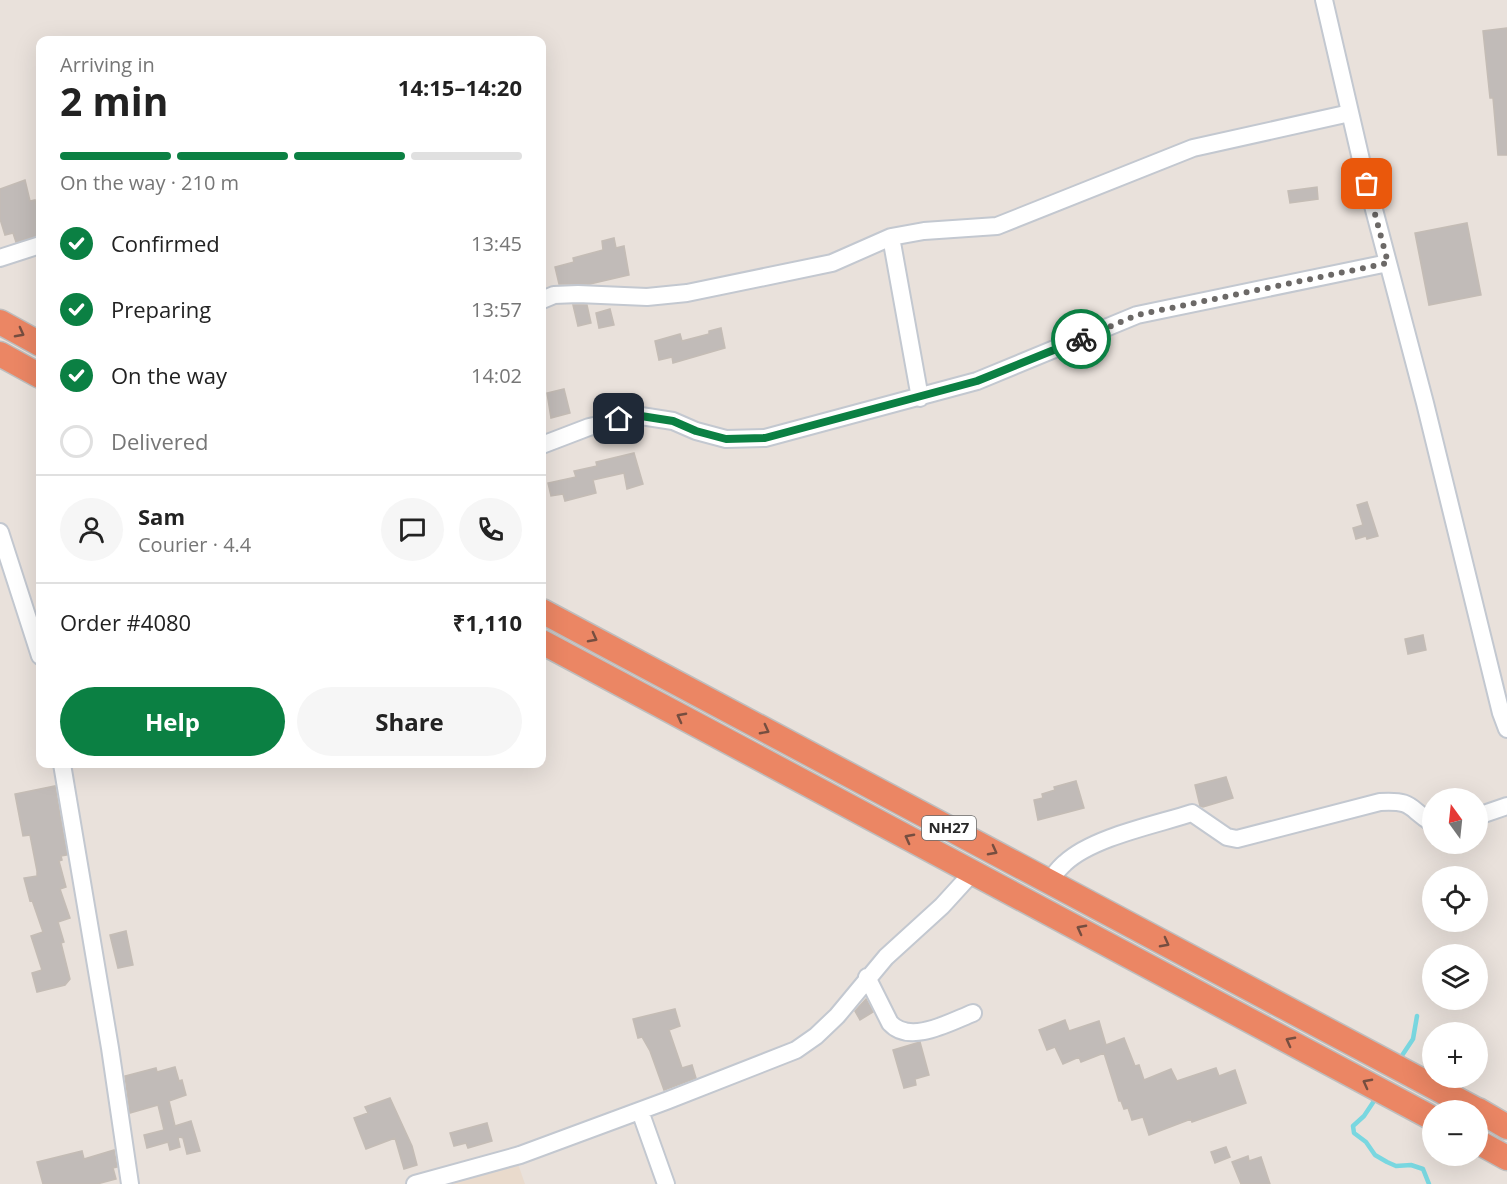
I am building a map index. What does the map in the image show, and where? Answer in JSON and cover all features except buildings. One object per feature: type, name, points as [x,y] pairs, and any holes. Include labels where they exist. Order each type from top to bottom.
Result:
[{"type":"highway","points":[[0,322],[36,342]]},
{"type":"highway","points":[[0,354],[36,373]]},
{"type":"highway","name":"NH27","points":[[546,613],[1458,1100]]},
{"type":"highway","name":"NH27","points":[[546,644],[1422,1112]]},
{"type":"highway","name":"NH27","points":[[1488,1116],[1507,1127]]},
{"type":"highway","points":[[1488,1148],[1507,1158]]},
{"type":"street","points":[[1324,0],[1350,113],[1425,403],[1501,713],[1507,729]]},
{"type":"street","points":[[546,298],[554,295],[578,294],[647,297],[687,293],[832,263],[891,237],[924,231],[997,226],[1193,148],[1350,113]]},
{"type":"street","points":[[891,237],[920,398]]},
{"type":"street","points":[[0,258],[36,246]]},
{"type":"street","points":[[546,443],[589,427],[641,416],[673,421],[696,431],[726,439],[765,438],[977,381],[1137,315],[1388,263]]},
{"type":"street","points":[[0,534],[36,644]]},
{"type":"street","points":[[63,768],[110,1048],[130,1184]]},
{"type":"street","points":[[1049,881],[1065,862],[1093,846],[1192,813],[1227,837],[1237,839],[1380,802],[1407,803],[1422,815]]},
{"type":"street","points":[[1488,813],[1507,806]]},
{"type":"street","points":[[415,1184],[520,1155],[796,1050],[816,1036],[837,1016],[867,977],[886,957],[942,906],[974,872]]},
{"type":"street","points":[[867,977],[895,1029],[914,1033],[973,1013]]},
{"type":"street","points":[[640,1111],[666,1184]]},
{"type":"shaded area","points":[[517,1161],[525,1184],[450,1184]]},
{"type":"waterway","points":[[1399,1060],[1413,1039],[1417,1016]]},
{"type":"waterway","points":[[1376,1098],[1364,1116],[1353,1126],[1354,1133],[1366,1142],[1375,1155],[1387,1162],[1396,1166],[1411,1165],[1423,1169],[1429,1184]]},
{"type":"way so far","points":[[1081,339],[1137,315],[1388,263],[1367,184]]},
{"type":"route","points":[[619,419],[641,416],[673,421],[696,431],[726,439],[765,438],[977,381],[1081,339]]}]
